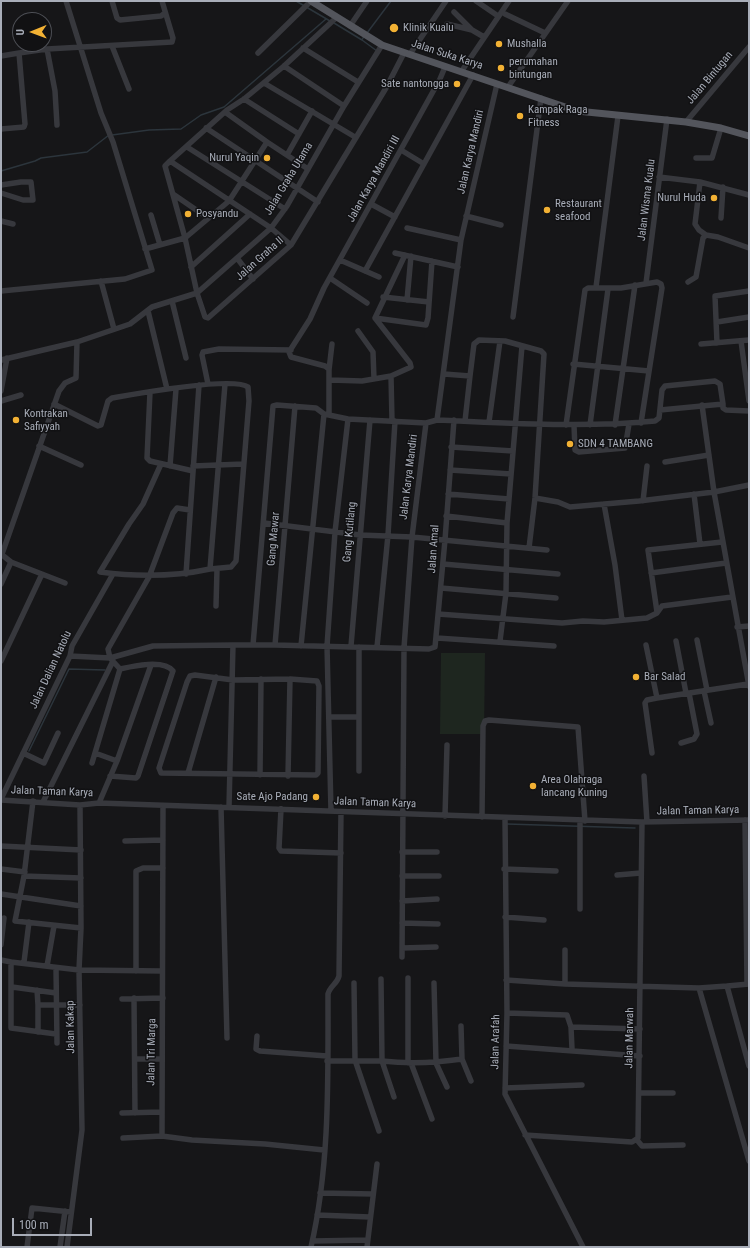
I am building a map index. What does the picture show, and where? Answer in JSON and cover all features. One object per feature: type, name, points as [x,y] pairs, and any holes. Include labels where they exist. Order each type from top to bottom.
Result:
[{"type":"main road","name":"Jalan Suka Karya","points":[[311,1],[382,46],[577,111],[618,116],[667,119],[721,128],[749,136]]},
{"type":"street","points":[[1,291],[124,279],[152,270],[113,142],[101,112],[66,1]]},
{"type":"street","points":[[112,1],[117,18],[120,20],[161,16],[165,13]]},
{"type":"street","points":[[52,49],[172,42],[173,38],[162,1]]},
{"type":"street","points":[[258,53],[311,1]]},
{"type":"street","points":[[350,26],[367,1]]},
{"type":"street","name":"Jalan Graha II","points":[[170,161],[165,167],[185,238],[196,293],[205,317],[208,318],[291,245],[396,69],[446,1]]},
{"type":"street","points":[[476,1],[498,16]]},
{"type":"street","points":[[461,72],[509,1]]},
{"type":"street","points":[[508,87],[568,1]]},
{"type":"street","points":[[454,12],[472,30],[484,37]]},
{"type":"street","points":[[505,14],[545,33]]},
{"type":"street","points":[[291,245],[271,228],[170,161],[225,112],[244,99],[284,66],[337,17]]},
{"type":"street","points":[[447,24],[472,30]]},
{"type":"street","points":[[112,46],[129,89]]},
{"type":"street","name":"Jalan Graha Utama","points":[[196,293],[271,228],[285,209],[333,124],[382,46]]},
{"type":"street","name":"Jalan Bintugan","points":[[686,122],[749,47]]},
{"type":"street","points":[[303,48],[358,82]]},
{"type":"street","points":[[1,56],[26,52]]},
{"type":"street","points":[[48,52],[55,91],[58,125]]},
{"type":"street","points":[[1,129],[24,127],[25,124],[19,53]]},
{"type":"street","points":[[284,66],[344,106]]},
{"type":"street","name":"Jalan Karya Mandiri III","points":[[291,350],[310,318],[324,288],[445,68]]},
{"type":"street","points":[[365,271],[472,75]]},
{"type":"street","points":[[264,83],[355,137]]},
{"type":"street","name":"Jalan Karya Mandiri","points":[[402,957],[404,648],[412,537],[426,423],[437,420],[461,240],[498,84]]},
{"type":"street","points":[[513,317],[540,98]]},
{"type":"street","points":[[244,99],[299,134]]},
{"type":"street","points":[[287,155],[312,111]]},
{"type":"street","points":[[225,112],[308,169]]},
{"type":"street","points":[[596,287],[618,116]]},
{"type":"street","name":"Jalan Wisma Kualu","points":[[646,283],[667,119]]},
{"type":"street","points":[[206,128],[255,162],[318,202]]},
{"type":"street","points":[[696,158],[712,158],[721,128]]},
{"type":"street","points":[[145,249],[185,238],[229,201],[267,142]]},
{"type":"street","points":[[187,147],[285,209]]},
{"type":"street","points":[[401,150],[424,164]]},
{"type":"street","points":[[660,177],[700,182],[749,195]]},
{"type":"street","points":[[1,185],[31,182],[33,200],[23,200],[1,193]]},
{"type":"street","points":[[700,182],[695,224],[698,230],[706,235],[718,237],[749,248]]},
{"type":"street","points":[[721,218],[723,188]]},
{"type":"street","points":[[173,194],[208,218]]},
{"type":"street","points":[[371,204],[395,217]]},
{"type":"street","points":[[191,266],[250,214]]},
{"type":"street","points":[[151,215],[160,245]]},
{"type":"street","points":[[466,216],[501,225]]},
{"type":"street","points":[[1,221],[12,224]]},
{"type":"street","points":[[408,228],[461,240]]},
{"type":"street","points":[[688,282],[696,276],[703,238],[706,235]]},
{"type":"street","points":[[395,253],[458,267]]},
{"type":"street","points":[[375,318],[384,298],[408,256]]},
{"type":"street","points":[[407,300],[408,256]]},
{"type":"street","points":[[237,258],[253,279]]},
{"type":"street","points":[[340,260],[379,277]]},
{"type":"street","points":[[375,318],[425,326],[428,320],[432,261]]},
{"type":"street","points":[[330,278],[367,303]]},
{"type":"street","points":[[101,281],[114,329]]},
{"type":"street","points":[[566,425],[573,364],[584,292],[588,288],[621,288],[657,282],[661,284],[662,288],[641,423]]},
{"type":"street","points":[[614,425],[635,285]]},
{"type":"street","points":[[590,425],[608,289]]},
{"type":"street","points":[[717,343],[717,322],[714,300],[716,296],[749,291]]},
{"type":"street","points":[[1,391],[4,359],[77,342],[130,324],[152,307],[196,293]]},
{"type":"street","points":[[384,298],[429,302]]},
{"type":"street","points":[[172,301],[186,358]]},
{"type":"street","points":[[148,311],[167,390]]},
{"type":"street","points":[[330,380],[362,381],[391,376],[409,369],[410,363],[375,318]]},
{"type":"street","points":[[717,322],[749,318]]},
{"type":"street","points":[[358,331],[373,352],[374,378]]},
{"type":"street","points":[[465,421],[475,342],[482,340],[500,341],[541,351],[545,356],[535,498],[529,548]]},
{"type":"street","points":[[701,344],[749,340]]},
{"type":"street","points":[[489,422],[500,341]]},
{"type":"street","points":[[741,341],[749,401]]},
{"type":"street","points":[[65,583],[11,562],[1,554],[54,404],[63,385],[76,378],[77,342]]},
{"type":"street","points":[[301,646],[311,530],[330,380],[329,370],[332,344]]},
{"type":"street","points":[[500,641],[506,593],[508,545],[507,523],[522,346]]},
{"type":"street","points":[[208,384],[202,355],[203,352],[219,349],[291,350],[289,352],[291,357],[325,366],[329,370]]},
{"type":"street","points":[[573,364],[649,371]]},
{"type":"street","points":[[444,374],[470,376]]},
{"type":"street","points":[[376,647],[388,535],[393,421],[391,376]]},
{"type":"street","points":[[437,420],[566,425],[614,425],[658,421],[662,390],[668,384],[717,382],[721,386],[723,408],[726,410],[749,411]]},
{"type":"street","points":[[54,404],[98,426],[102,426],[109,399],[208,384],[242,384],[248,388],[235,563],[231,567],[186,574],[149,577],[100,572],[143,504],[161,464]]},
{"type":"street","points":[[210,570],[225,384]]},
{"type":"street","points":[[186,574],[200,385]]},
{"type":"street","points":[[170,466],[176,389]]},
{"type":"street","points":[[150,392],[147,454],[150,461],[170,466],[193,468],[218,464],[243,464]]},
{"type":"street","points":[[1,401],[21,396]]},
{"type":"street","points":[[660,410],[723,404]]},
{"type":"street","points":[[254,643],[272,408],[275,405],[318,408],[326,415],[348,419],[426,423]]},
{"type":"street","points":[[652,753],[645,703],[647,700],[749,685],[748,670],[737,627],[722,542],[702,405]]},
{"type":"street","name":"Gang Mawar","points":[[275,645],[295,406]]},
{"type":"street","points":[[331,812],[327,646],[335,532],[348,419]]},
{"type":"street","name":"Gang Kutilang","points":[[351,646],[370,420]]},
{"type":"street","name":"Jalan Amal","points":[[437,638],[446,540],[446,516],[454,420]]},
{"type":"street","points":[[574,425],[575,450],[578,452],[625,448],[629,424]]},
{"type":"street","points":[[39,446],[81,465]]},
{"type":"street","points":[[451,447],[513,451]]},
{"type":"street","points":[[665,462],[709,456]]},
{"type":"street","points":[[643,501],[647,466]]},
{"type":"street","points":[[450,470],[511,474]]},
{"type":"street","points":[[535,498],[558,502],[570,507],[643,501],[714,492],[749,485]]},
{"type":"street","points":[[448,494],[509,499]]},
{"type":"street","points":[[694,494],[700,544]]},
{"type":"street","points":[[604,504],[615,565],[622,620]]},
{"type":"street","points":[[120,670],[112,659],[108,649],[149,577],[173,513],[177,508],[190,510]]},
{"type":"street","points":[[446,516],[507,523]]},
{"type":"street","points":[[264,523],[285,527],[360,535],[388,535],[508,545],[547,550]]},
{"type":"street","points":[[657,613],[648,550],[722,542]]},
{"type":"street","points":[[1,584],[11,562]]},
{"type":"street","points":[[651,573],[726,563]]},
{"type":"street","points":[[443,564],[558,574]]},
{"type":"street","points":[[216,606],[217,569]]},
{"type":"street","points":[[1,661],[42,574]]},
{"type":"street","name":"Jalan Dalian Natolu","points":[[1,799],[70,656],[72,646],[113,574]]},
{"type":"street","points":[[441,588],[556,598]]},
{"type":"street","points":[[438,614],[562,623],[622,620],[647,618],[657,613],[662,606],[732,597]]},
{"type":"street","points":[[737,627],[749,626]]},
{"type":"street","points":[[70,656],[112,659],[153,646],[233,645],[254,643],[301,646],[359,646],[431,649],[435,646],[437,638],[500,641],[554,646]]},
{"type":"street","points":[[697,640],[711,723]]},
{"type":"street","points":[[676,641],[697,734],[694,739],[681,743]]},
{"type":"street","points":[[229,807],[233,645]]},
{"type":"street","points":[[646,645],[657,698]]},
{"type":"street","points":[[359,646],[359,771]]},
{"type":"street","points":[[43,802],[112,659]]},
{"type":"street","points":[[110,776],[136,778],[139,775],[174,674],[172,669],[167,666],[136,665],[120,670]]},
{"type":"street","points":[[99,803],[117,761],[151,665]]},
{"type":"street","points":[[92,763],[120,670]]},
{"type":"street","points":[[195,675],[216,677],[233,680],[316,680],[319,685],[319,772],[316,775],[288,776],[162,773],[159,769],[189,678],[195,675]]},
{"type":"street","points":[[188,773],[216,677]]},
{"type":"street","points":[[260,775],[261,679]]},
{"type":"street","points":[[288,776],[290,679]]},
{"type":"street","points":[[328,717],[360,717]]},
{"type":"street","points":[[482,817],[482,726],[485,721],[489,720],[578,727],[582,821],[580,908]]},
{"type":"street","points":[[23,753],[44,763],[58,733]]},
{"type":"street","points":[[445,816],[447,745]]},
{"type":"street","points":[[95,753],[117,761]]},
{"type":"street","name":"Jalan Marwah","points":[[637,1140],[639,1134],[642,985],[641,873],[645,822],[644,776]]},
{"type":"street","name":"Jalan Taman Karya","points":[[1,799],[80,805],[99,803],[229,807],[582,821],[645,822],[747,820]]},
{"type":"street","points":[[15,921],[25,874],[33,802]]},
{"type":"street","name":"Jalan Kakap","points":[[67,1247],[68,1211],[82,1130],[79,970],[81,928],[80,805]]},
{"type":"street","name":"Jalan Tri Marga","points":[[162,1136],[163,806]]},
{"type":"street","points":[[221,807],[227,1038]]},
{"type":"street","points":[[281,809],[279,848],[281,851],[341,853]]},
{"type":"street","points":[[311,1247],[320,1193],[324,1150],[328,994],[337,982],[339,976],[341,812]]},
{"type":"street","name":"Jalan Arafah","points":[[505,818],[504,869],[507,1013],[505,1096],[583,1247]]},
{"type":"street","points":[[506,980],[565,984],[642,985],[699,988],[748,984],[747,820]]},
{"type":"street","points":[[125,841],[163,840]]},
{"type":"street","points":[[1,846],[81,850]]},
{"type":"street","points":[[402,852],[437,852]]},
{"type":"street","points":[[136,970],[136,873],[138,869],[143,868],[163,868]]},
{"type":"street","points":[[1,869],[25,874],[81,878]]},
{"type":"street","points":[[504,869],[556,871]]},
{"type":"street","points":[[617,875],[641,873]]},
{"type":"street","points":[[402,876],[439,876]]},
{"type":"street","points":[[1,894],[81,906]]},
{"type":"street","points":[[402,901],[438,899]]},
{"type":"street","points":[[505,917],[544,920]]},
{"type":"street","points":[[1,945],[3,918],[54,926],[81,928]]},
{"type":"street","points":[[24,962],[29,922]]},
{"type":"street","points":[[402,923],[438,924]]},
{"type":"street","points":[[48,966],[54,926]]},
{"type":"street","points":[[402,948],[436,947]]},
{"type":"street","points":[[565,950],[565,984]]},
{"type":"street","points":[[1,960],[79,970],[162,971]]},
{"type":"street","points":[[11,962],[12,1029],[56,1034]]},
{"type":"street","points":[[56,968],[57,1043]]},
{"type":"street","points":[[408,978],[409,1063],[432,1119]]},
{"type":"street","points":[[381,980],[382,1061],[394,1097]]},
{"type":"street","points":[[354,983],[355,1060],[379,1131]]},
{"type":"street","points":[[434,983],[436,1063],[446,1087]]},
{"type":"street","points":[[727,986],[749,1066]]},
{"type":"street","points":[[12,987],[56,993]]},
{"type":"street","points":[[699,988],[749,1161]]},
{"type":"street","points":[[37,990],[38,1032]]},
{"type":"street","points":[[122,998],[163,998]]},
{"type":"street","points":[[134,998],[135,1113]]},
{"type":"street","points":[[38,1005],[80,1005]]},
{"type":"street","points":[[507,1013],[567,1014],[571,1027],[572,1049]]},
{"type":"street","points":[[461,1026],[462,1059],[471,1081]]},
{"type":"street","points":[[571,1027],[640,1030]]},
{"type":"street","points":[[256,1036],[256,1049],[260,1051],[327,1058],[409,1063],[436,1063],[462,1059]]},
{"type":"street","points":[[506,1046],[572,1049],[640,1056]]},
{"type":"street","points":[[135,1059],[162,1059]]},
{"type":"street","points":[[505,1088],[582,1085]]},
{"type":"street","points":[[639,1093],[673,1093]]},
{"type":"street","points":[[122,1113],[161,1112]]},
{"type":"street","points":[[525,1135],[632,1142],[637,1140],[642,1146],[683,1146]]},
{"type":"street","points":[[123,1138],[162,1136],[192,1140],[265,1144],[324,1150]]},
{"type":"street","points":[[367,1247],[378,1164]]},
{"type":"street","points":[[320,1193],[373,1194]]},
{"type":"street","points":[[27,1247],[32,1208],[68,1211],[60,1247]]},
{"type":"street","points":[[317,1215],[370,1217]]},
{"type":"street","points":[[313,1241],[367,1240]]},
{"type":"shaded area","points":[[441,653],[485,653],[484,734],[440,734]]},
{"type":"waterway","points":[[296,1],[330,21]]},
{"type":"waterway","points":[[367,33],[391,1]]},
{"type":"waterway","points":[[112,135],[149,130],[181,129],[201,115],[224,107],[326,19]]},
{"type":"waterway","points":[[334,23],[362,40]]},
{"type":"waterway","points":[[364,36],[362,40],[377,51]]},
{"type":"waterway","points":[[1,171],[41,158],[87,152],[109,135]]},
{"type":"waterway","points":[[29,751],[69,669],[105,670]]},
{"type":"waterway","points":[[507,824],[635,828]]},
{"type":"place","name":"Klinik Kualu","points":[[394,28]]},
{"type":"place","name":"Mushalla","points":[[499,44]]},
{"type":"place","name":"perumahan bintungan","points":[[501,68]]},
{"type":"place","name":"Sate nantongga","points":[[457,84]]},
{"type":"place","name":"Kampak Raga Fitness","points":[[520,116]]},
{"type":"place","name":"Nurul Yaqin","points":[[267,158]]},
{"type":"place","name":"Nurul Huda","points":[[714,198]]},
{"type":"place","name":"Restaurant seafood","points":[[547,210]]},
{"type":"place","name":"Posyandu","points":[[188,214]]},
{"type":"place","name":"Kontrakan Safiyyah","points":[[16,420]]},
{"type":"place","name":"SDN 4 TAMBANG","points":[[570,444]]},
{"type":"place","name":"Bar Salad","points":[[636,677]]},
{"type":"place","name":"Area Olahraga lancang Kuning","points":[[533,786]]},
{"type":"place","name":"Sate Ajo Padang","points":[[316,797]]}]
